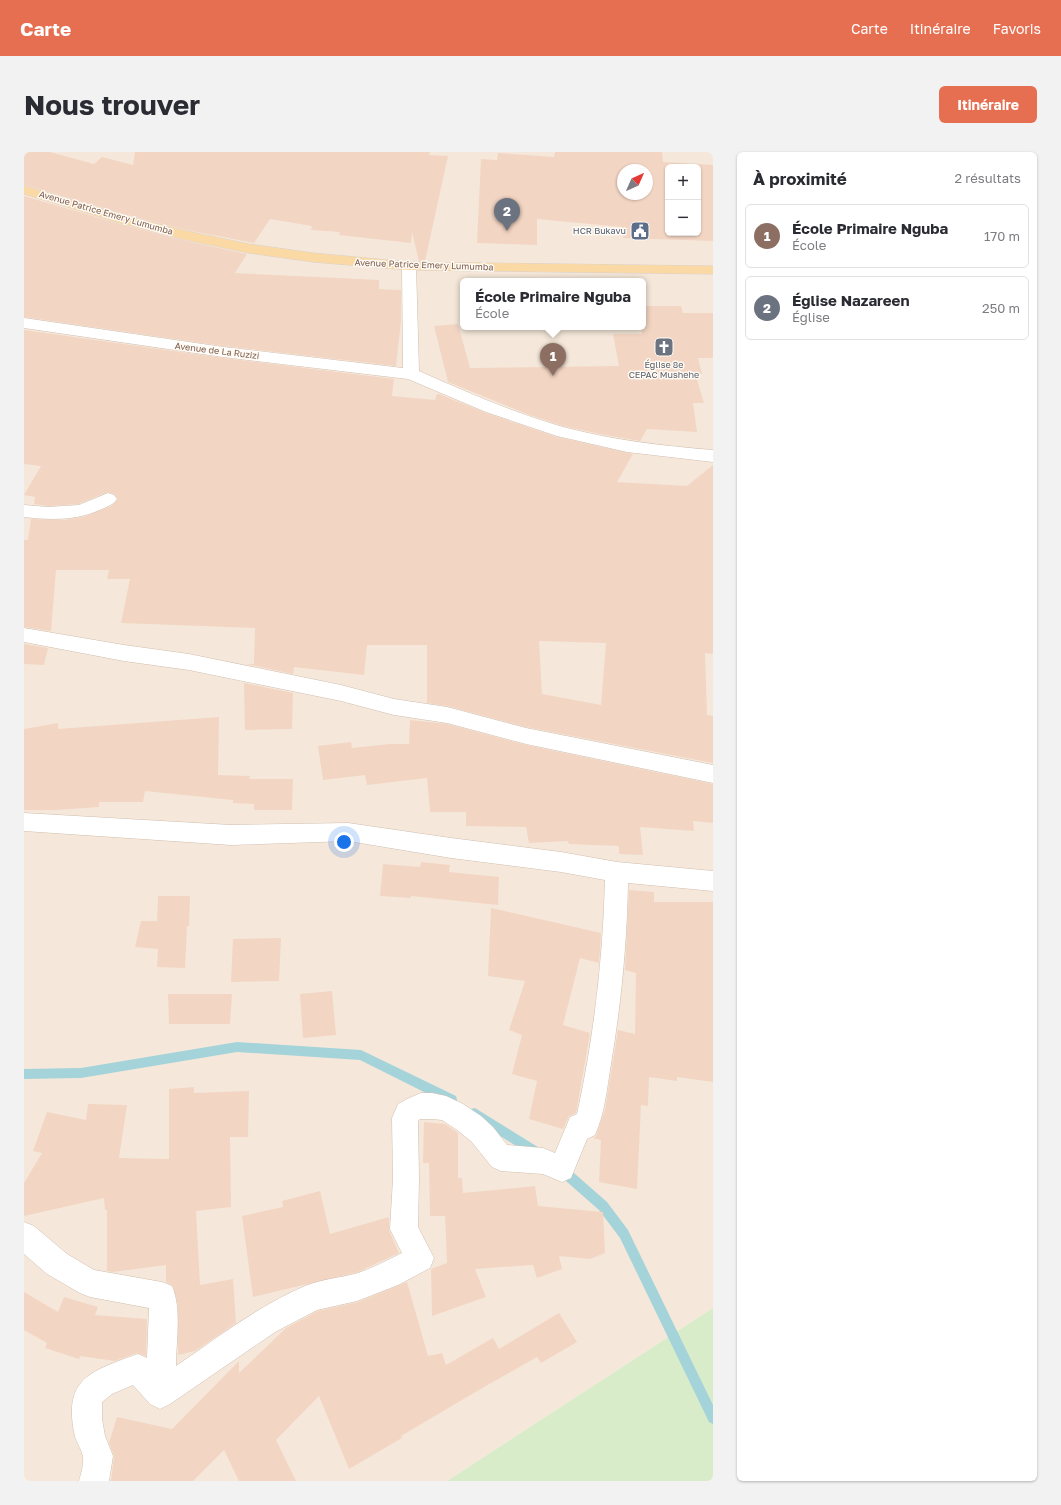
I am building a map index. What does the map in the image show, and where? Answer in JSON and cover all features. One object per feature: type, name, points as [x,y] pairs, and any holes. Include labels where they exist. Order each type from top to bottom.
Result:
[{"type":"main road","name":"Avenue Patrice Emery Lumumba","points":[[24,190],[155,228],[229,244],[303,257],[362,264],[713,270]]},
{"type":"street","points":[[409,266],[412,374]]},
{"type":"street","name":"Avenue de La Ruzizi","points":[[24,323],[223,352],[412,374],[486,406],[543,426],[601,441],[681,454],[713,456]]},
{"type":"street","points":[[24,511],[48,513],[82,511],[108,499]]},
{"type":"street","points":[[24,635],[124,653],[197,663],[341,693],[394,707],[446,715],[526,736],[713,774]]},
{"type":"street","points":[[24,822],[231,835],[348,832],[451,848],[561,862],[617,872],[713,881]]},
{"type":"street","points":[[160,1394],[265,1322],[313,1297],[363,1284],[388,1275],[420,1258],[404,1229],[406,1179],[405,1118],[407,1113],[417,1106],[443,1108],[473,1126],[500,1158],[543,1161],[562,1169],[579,1126],[586,1126],[590,1113],[604,1034],[616,940],[617,872]]},
{"type":"street","points":[[24,1236],[57,1264],[90,1283],[162,1296],[163,1308],[160,1394]]},
{"type":"street","points":[[94,1481],[98,1456],[90,1438],[86,1407],[87,1398],[92,1389],[104,1381],[138,1369],[160,1394]]},
{"type":"shaded area","points":[[24,152],[713,152],[713,1308],[447,1481],[24,1481]]},
{"type":"green space","points":[[713,1308],[713,1481],[447,1481]]},
{"type":"building","points":[[24,152],[50,152],[94,164],[102,157],[133,165],[135,152],[430,152],[429,155],[448,156],[425,261],[419,261],[412,232],[411,243],[339,235],[340,232],[311,230],[312,226],[270,219],[254,243],[186,230],[127,215],[24,185]]},
{"type":"building","points":[[555,152],[662,152],[663,162],[696,164],[665,164],[665,236],[701,236],[701,164],[713,165],[713,241],[623,238],[622,227],[537,219],[537,245],[477,243],[481,159],[497,160],[498,153],[554,157]]},
{"type":"building","points":[[24,196],[186,241],[247,254],[235,273],[379,280],[379,289],[401,290],[401,321],[396,366],[223,346],[24,317]]},
{"type":"building","points":[[646,306],[681,306],[683,313],[713,313],[713,358],[698,358],[702,374],[695,373],[704,403],[693,403],[697,432],[647,429],[640,441],[563,426],[527,414],[448,382],[434,326],[458,324],[470,368],[619,366],[613,334],[642,334],[641,330],[646,330]]},
{"type":"building","points":[[24,330],[223,358],[394,379],[392,396],[435,400],[437,394],[439,394],[486,413],[557,437],[633,454],[617,482],[687,486],[713,465],[713,654],[705,653],[707,715],[713,716],[713,763],[526,727],[447,706],[427,703],[427,645],[367,645],[364,675],[294,667],[293,674],[247,664],[254,664],[255,628],[121,623],[130,579],[107,579],[109,570],[56,570],[51,631],[24,627],[24,540],[28,540],[31,519],[64,520],[83,517],[111,506],[118,499],[114,494],[107,492],[79,504],[48,506],[34,504],[35,497],[24,495],[41,466],[24,464]],"holes":[[[539,641],[606,643],[601,705],[542,694]]]},
{"type":"building","points":[[24,644],[48,648],[44,665],[24,664]]},
{"type":"building","points":[[244,683],[293,693],[292,729],[245,730]]},
{"type":"building","points":[[219,717],[218,775],[250,776],[249,779],[293,779],[292,810],[254,810],[254,804],[233,803],[233,800],[145,791],[143,802],[99,802],[99,807],[56,810],[24,810],[24,729],[58,723],[58,729]]},
{"type":"building","points":[[410,720],[447,724],[526,745],[713,784],[713,823],[693,821],[694,831],[640,827],[643,855],[619,854],[619,846],[569,844],[568,841],[529,843],[526,827],[466,826],[466,812],[430,812],[427,778],[367,785],[365,775],[323,780],[318,746],[351,742],[352,748],[390,744],[409,744]]},
{"type":"building","points":[[421,862],[450,865],[449,872],[499,877],[498,905],[411,896],[411,898],[380,896],[383,864],[420,867]]},
{"type":"building","points":[[629,890],[654,892],[654,902],[713,902],[713,1082],[677,1077],[677,1081],[649,1077],[648,1106],[641,1105],[637,1189],[599,1182],[601,1140],[593,1138],[596,1136],[605,1110],[618,1030],[635,1034],[636,973],[625,970]]},
{"type":"building","points":[[158,896],[190,896],[185,968],[157,967],[158,949],[135,947],[141,921],[157,921]]},
{"type":"building","points":[[491,908],[601,933],[599,963],[580,958],[563,1025],[590,1033],[576,1113],[569,1116],[563,1129],[529,1119],[537,1081],[512,1074],[522,1035],[509,1030],[525,981],[488,976]]},
{"type":"building","points":[[281,938],[279,981],[231,982],[233,939]]},
{"type":"building","points":[[332,991],[336,1035],[303,1038],[300,994]]},
{"type":"building","points":[[168,994],[232,994],[230,1024],[169,1024]]},
{"type":"building","points":[[194,1087],[194,1093],[249,1091],[248,1137],[230,1137],[231,1207],[196,1211],[200,1285],[233,1279],[236,1323],[195,1351],[178,1355],[178,1305],[173,1286],[166,1282],[166,1265],[113,1272],[107,1271],[107,1210],[105,1210],[104,1198],[24,1216],[24,1183],[42,1153],[33,1151],[47,1112],[86,1120],[88,1104],[127,1105],[119,1158],[169,1159],[169,1089]]},
{"type":"building","points":[[424,1122],[445,1124],[458,1133],[458,1178],[462,1178],[463,1193],[535,1186],[538,1206],[603,1212],[605,1253],[590,1259],[559,1256],[562,1269],[537,1278],[533,1265],[475,1269],[486,1297],[432,1316],[431,1269],[447,1263],[445,1216],[430,1216],[429,1163],[423,1163]]},
{"type":"building","points":[[320,1191],[330,1234],[389,1217],[389,1230],[399,1253],[358,1272],[253,1297],[242,1216],[283,1207],[282,1201]]},
{"type":"building","points":[[407,1282],[428,1356],[442,1353],[446,1365],[493,1338],[499,1349],[559,1313],[577,1342],[541,1363],[537,1357],[401,1436],[402,1438],[349,1469],[319,1396],[276,1440],[296,1481],[239,1481],[224,1450],[193,1481],[111,1481],[114,1456],[109,1443],[117,1417],[172,1429],[239,1361],[239,1373],[286,1328],[318,1311],[358,1302]]},
{"type":"building","points":[[24,1292],[58,1312],[64,1297],[98,1307],[95,1315],[147,1319],[146,1356],[137,1353],[115,1361],[80,1356],[79,1359],[45,1348],[47,1343],[24,1330]]},
{"type":"waterway","points":[[24,1074],[81,1073],[237,1047],[361,1055],[452,1100]]},
{"type":"waterway","points":[[475,1113],[537,1153]]},
{"type":"waterway","points":[[562,1170],[603,1206],[624,1234],[713,1418]]},
{"type":"place","name":"Église Nazareen","points":[[507,231]]},
{"type":"place","name":"HCR Bukavu","points":[[640,231]]},
{"type":"place","name":"Église 8e CEPAC Mushehe","points":[[664,347]]},
{"type":"place","name":"École Primaire Nguba","points":[[553,376]]}]
